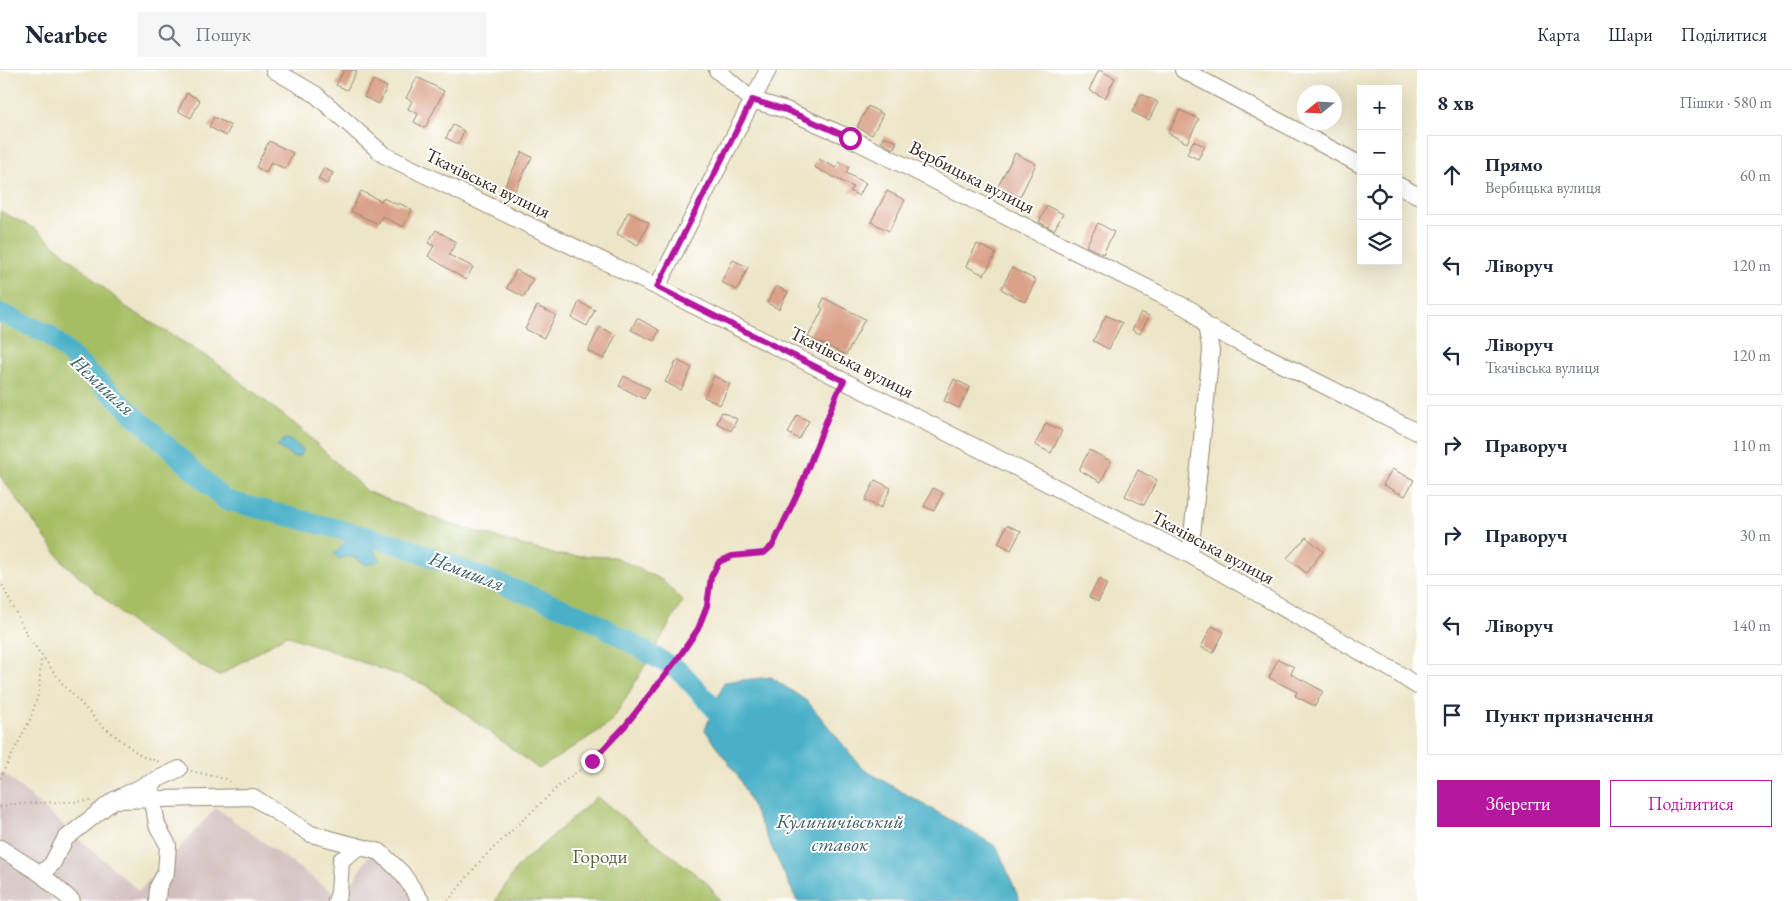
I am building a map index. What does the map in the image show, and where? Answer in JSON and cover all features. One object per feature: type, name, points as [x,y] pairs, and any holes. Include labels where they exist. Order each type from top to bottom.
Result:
[{"type":"street","name":"Ткачівська вулиця","points":[[274,70],[315,94],[384,155],[657,287],[1190,555],[1396,672],[1417,686]]},
{"type":"street","name":"Вербицька вулиця","points":[[717,70],[752,100],[786,110],[850,138],[1193,311],[1206,326],[1417,432]]},
{"type":"street","points":[[657,287],[768,70]]},
{"type":"street","points":[[1183,70],[1357,163]]},
{"type":"street","points":[[1402,187],[1417,195]]},
{"type":"street","points":[[1190,555],[1211,351],[1206,326]]},
{"type":"street","points":[[41,874],[52,864],[65,839],[114,800],[179,769]]},
{"type":"street","points":[[151,781],[157,825],[168,845],[166,872],[158,887],[157,901]]},
{"type":"street","points":[[114,800],[253,797],[312,834],[380,852],[402,873],[418,899]]},
{"type":"street","points":[[336,901],[339,893],[341,860],[359,847]]},
{"type":"street","points":[[0,848],[41,874],[72,901]]},
{"type":"path","points":[[448,901],[482,859],[561,784],[592,761],[625,726],[679,657],[698,629],[707,606],[711,577],[719,562],[732,556],[764,553],[773,545],[800,488],[838,391],[844,381]]},
{"type":"path","points":[[0,581],[28,637],[62,683],[99,723],[141,756],[179,769],[226,779],[233,783]]},
{"type":"path","points":[[0,778],[30,720],[39,692],[41,655]]},
{"type":"path","points":[[0,808],[13,804],[114,800]]},
{"type":"shaded area","points":[[2,772],[139,891],[216,808],[342,899],[371,852],[400,875],[412,901],[0,901],[0,775]]},
{"type":"green space","points":[[0,211],[37,230],[126,307],[214,361],[301,429],[366,491],[449,524],[557,555],[615,557],[662,580],[683,601],[611,723],[539,769],[426,685],[286,635],[219,676],[142,632],[64,563],[0,476]]},
{"type":"green space","name":"Городи","points":[[597,797],[707,883],[720,901],[495,901],[519,865]]},
{"type":"water","points":[[286,438],[304,450],[300,456],[293,457],[277,446]]},
{"type":"water","points":[[346,542],[367,542],[381,560],[366,565],[354,557],[339,559],[334,554]]},
{"type":"water","name":"Кулиничівський ставок","points":[[771,677],[808,702],[863,769],[997,847],[1020,901],[797,901],[739,778],[705,730],[724,682]]},
{"type":"building","points":[[344,70],[357,70],[347,90],[336,85]]},
{"type":"building","points":[[1099,70],[1115,78],[1105,98],[1089,90]]},
{"type":"building","points":[[417,77],[444,91],[425,128],[414,122],[418,114],[408,109],[412,101],[406,98]]},
{"type":"building","points":[[373,80],[387,87],[379,104],[364,97]]},
{"type":"building","points":[[187,93],[200,100],[191,118],[178,111]]},
{"type":"building","points":[[1141,94],[1158,102],[1149,120],[1132,112]]},
{"type":"building","points":[[868,106],[883,114],[872,135],[857,127]]},
{"type":"building","points":[[1180,110],[1199,119],[1187,143],[1168,133]]},
{"type":"building","points":[[214,117],[231,126],[226,136],[209,127]]},
{"type":"building","points":[[453,125],[464,131],[458,144],[446,138]]},
{"type":"building","points":[[884,136],[897,142],[893,149],[881,142]]},
{"type":"building","points":[[269,141],[293,153],[285,169],[271,162],[266,173],[256,167]]},
{"type":"building","points":[[1193,141],[1205,146],[1198,159],[1187,154]]},
{"type":"building","points":[[522,152],[532,157],[511,198],[501,193]]},
{"type":"building","points":[[1015,153],[1036,164],[1020,197],[998,186]]},
{"type":"building","points":[[819,159],[836,168],[839,162],[849,167],[846,173],[866,183],[859,196],[850,191],[853,187],[814,167]]},
{"type":"building","points":[[324,168],[333,173],[327,184],[318,179]]},
{"type":"building","points":[[361,191],[381,201],[383,198],[412,210],[403,227],[382,216],[378,224],[351,211]]},
{"type":"building","points":[[887,191],[905,200],[889,231],[871,222]]},
{"type":"building","points":[[1047,206],[1063,214],[1054,230],[1039,222]]},
{"type":"building","points":[[628,212],[649,223],[638,245],[617,234]]},
{"type":"building","points":[[1098,223],[1114,232],[1103,254],[1086,246]]},
{"type":"building","points":[[436,230],[456,242],[449,255],[473,267],[466,280],[428,256],[434,246],[428,243]]},
{"type":"building","points":[[977,244],[996,253],[984,275],[966,266]]},
{"type":"building","points":[[733,260],[748,267],[737,290],[721,282]]},
{"type":"building","points":[[1012,268],[1036,280],[1025,302],[1001,289]]},
{"type":"building","points":[[516,270],[533,279],[524,297],[507,288]]},
{"type":"building","points":[[776,286],[788,292],[779,309],[767,303]]},
{"type":"building","points":[[824,298],[865,319],[846,355],[808,337],[823,309],[820,307]]},
{"type":"building","points":[[579,302],[595,310],[587,326],[572,318]]},
{"type":"building","points":[[537,306],[556,315],[544,338],[525,329]]},
{"type":"building","points":[[1141,312],[1149,316],[1140,334],[1132,330]]},
{"type":"building","points":[[1106,315],[1122,323],[1109,349],[1093,341]]},
{"type":"building","points":[[637,318],[659,330],[654,341],[631,330]]},
{"type":"building","points":[[600,327],[616,335],[604,359],[588,351]]},
{"type":"building","points":[[677,360],[692,368],[681,390],[665,382]]},
{"type":"building","points":[[624,376],[650,389],[644,399],[619,386]]},
{"type":"building","points":[[714,376],[730,384],[720,405],[704,397]]},
{"type":"building","points":[[954,379],[970,387],[959,408],[944,401]]},
{"type":"building","points":[[722,412],[737,419],[731,431],[717,423]]},
{"type":"building","points":[[797,415],[809,421],[799,439],[788,433]]},
{"type":"building","points":[[1046,423],[1062,431],[1051,453],[1035,445]]},
{"type":"building","points":[[1089,450],[1111,461],[1101,482],[1079,470]]},
{"type":"building","points":[[1392,469],[1414,480],[1405,496],[1383,485]]},
{"type":"building","points":[[1138,470],[1157,480],[1144,505],[1125,496]]},
{"type":"building","points":[[875,480],[891,488],[881,508],[865,500]]},
{"type":"building","points":[[933,488],[943,493],[934,511],[924,506]]},
{"type":"building","points":[[1007,525],[1021,531],[1011,550],[998,543]]},
{"type":"building","points":[[1306,537],[1323,551],[1306,573],[1287,558]]},
{"type":"building","points":[[1099,579],[1107,584],[1098,602],[1089,597]]},
{"type":"building","points":[[1212,626],[1224,632],[1213,653],[1201,647]]},
{"type":"building","points":[[1278,659],[1294,667],[1291,674],[1323,691],[1315,706],[1295,696],[1297,692],[1269,678]]},
{"type":"waterway","name":"Немишля","points":[[0,313],[48,334],[225,500],[400,545],[586,617],[681,672],[732,728]]},
{"type":"route","points":[[592,761],[625,726],[679,657],[698,629],[707,606],[711,577],[719,562],[732,556],[764,553],[773,545],[800,488],[838,391],[844,381],[657,287],[752,100],[786,110],[850,138]]}]
